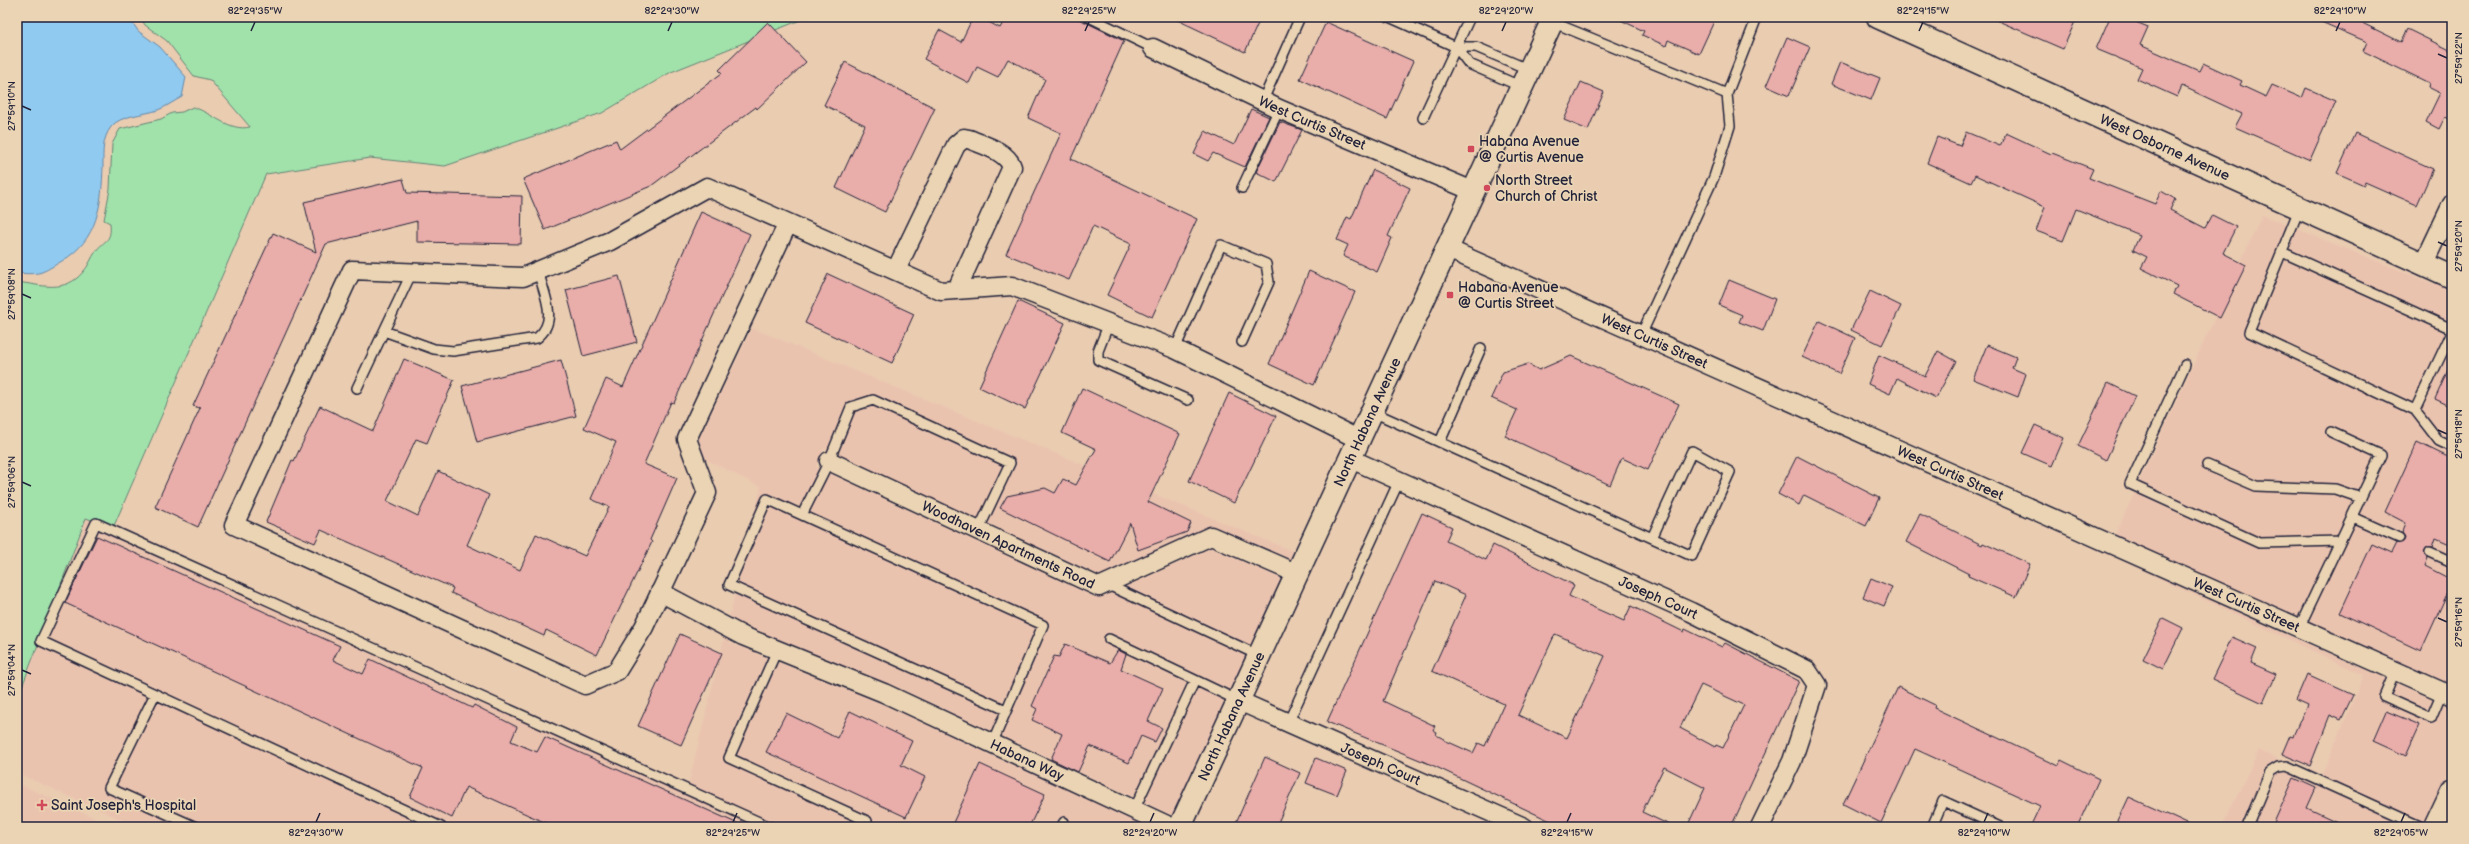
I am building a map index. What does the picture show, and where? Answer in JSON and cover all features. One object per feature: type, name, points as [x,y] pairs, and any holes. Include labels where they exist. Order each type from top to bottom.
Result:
[{"type":"street","name":"West Osborne Avenue","points":[[1878,17],[2452,277]]},
{"type":"street","name":"North Habana Avenue","points":[[1180,827],[1356,450],[1553,19]]},
{"type":"street","name":"West Curtis Street","points":[[1153,48],[1279,109],[1475,192]]},
{"type":"street","points":[[896,270],[956,145],[964,138],[969,139],[1003,156],[1010,161],[1012,167],[957,289]]},
{"type":"street","name":"Joseph Court","points":[[538,271],[610,241],[707,187],[941,290],[1012,286],[1175,348],[1356,450],[1399,481],[1691,612],[1807,670],[1817,685],[1792,761],[1760,827]]},
{"type":"street","points":[[2424,263],[2452,204]]},
{"type":"street","points":[[538,271],[523,277],[352,270],[234,525],[585,685],[618,671],[644,627],[707,493],[687,439],[788,223]]},
{"type":"street","name":"West Curtis Street","points":[[1448,249],[2447,694]]},
{"type":"street","name":"Woodhaven Apartments Road","points":[[829,461],[1100,587],[1211,536],[1298,574]]},
{"type":"street","name":"Habana Way","points":[[660,592],[743,636],[884,693],[1171,827]]},
{"type":"street","name":"Joseph Court","points":[[1239,701],[1524,827]]},
{"type":"lane","points":[[1090,17],[1153,48]]},
{"type":"lane","points":[[1263,100],[1300,17]]},
{"type":"lane","points":[[1389,17],[1406,20],[1456,47],[1470,64],[1526,79]]},
{"type":"lane","points":[[1423,118],[1470,17]]},
{"type":"lane","points":[[1641,335],[1714,177],[1730,126],[1727,94],[1758,17]]},
{"type":"lane","points":[[1553,19],[1727,94]]},
{"type":"lane","points":[[1456,47],[1476,47],[1526,79]]},
{"type":"lane","points":[[1242,188],[1279,109]]},
{"type":"lane","points":[[2300,207],[2248,332],[2415,410],[2440,441],[2452,447]]},
{"type":"lane","points":[[1175,348],[1221,244],[1266,264],[1269,282],[1242,342]]},
{"type":"lane","points":[[2282,252],[2452,331],[2415,410]]},
{"type":"lane","points":[[384,331],[434,349],[453,351],[537,338],[545,332],[550,317],[538,271]]},
{"type":"lane","points":[[357,388],[412,272]]},
{"type":"lane","points":[[1109,323],[1098,350],[1098,360],[1188,400]]},
{"type":"lane","points":[[1440,442],[1481,348]]},
{"type":"lane","points":[[2185,365],[2130,484],[2259,543],[2340,541]]},
{"type":"lane","points":[[802,515],[829,461],[851,407],[873,400],[1010,462],[978,531]]},
{"type":"lane","points":[[1373,412],[1440,442],[1652,538],[1692,556],[1730,472],[1692,451],[1652,538]]},
{"type":"lane","points":[[2299,628],[2381,455],[2331,432]]},
{"type":"lane","points":[[2207,465],[2256,486],[2336,489],[2360,498]]},
{"type":"lane","points":[[1288,723],[1399,481]]},
{"type":"lane","points":[[992,744],[1042,625],[767,500],[729,585],[1006,710]]},
{"type":"lane","points":[[2352,518],[2399,538]]},
{"type":"lane","points":[[441,827],[41,641],[96,524],[770,827]]},
{"type":"lane","points":[[2430,552],[2452,562]]},
{"type":"lane","points":[[1106,584],[1260,656]]},
{"type":"lane","points":[[1109,639],[1239,701]]},
{"type":"lane","points":[[777,650],[729,758],[867,821]]},
{"type":"lane","points":[[2395,671],[2384,697],[2431,718],[2447,694]]},
{"type":"lane","points":[[1134,810],[1195,680]]},
{"type":"lane","points":[[155,694],[109,788],[196,827]]},
{"type":"lane","points":[[2247,827],[2270,772],[2278,767],[2286,766],[2422,827]]},
{"type":"lane","points":[[1932,827],[1943,801],[2000,827]]},
{"type":"shaded area","points":[[2262,215],[2434,284],[2435,281],[2452,289],[2452,685],[2115,535]]},
{"type":"shaded area","points":[[752,328],[1297,553],[1294,561],[1216,527],[1208,527],[1100,576],[824,448],[816,467],[1095,597],[1103,597],[1211,548],[1285,580],[1174,816],[897,687],[738,623],[730,643],[880,703],[1146,827],[138,827],[17,773],[17,700],[87,518],[688,786],[761,487],[705,459],[698,441]]},
{"type":"shaded area","points":[[2122,561],[2452,708],[2452,768],[2425,827],[2222,827],[2259,750],[2319,781],[2364,675]]},
{"type":"shaded area","name":"Saint Joseph's Hospital","points":[[17,783],[115,827],[17,827]]},
{"type":"green space","points":[[140,17],[808,17],[671,72],[602,113],[445,166],[370,158],[266,174],[113,528],[86,518],[17,700],[17,282],[44,286],[61,286],[68,283],[76,279],[85,270],[96,251],[107,240],[110,234],[110,223],[104,220],[110,189],[112,144],[120,129],[161,119],[172,113],[182,112],[193,107],[235,127],[250,127],[210,80],[194,76],[167,41],[145,25]]},
{"type":"water","points":[[17,17],[129,17],[138,31],[160,47],[186,77],[182,97],[158,110],[120,120],[111,127],[106,136],[103,150],[101,194],[96,220],[91,232],[74,252],[62,261],[45,271],[32,274],[17,273]]},
{"type":"building","points":[[973,17],[979,17],[1000,28],[1006,17],[1075,17],[1124,41],[1071,159],[1197,219],[1152,317],[1107,295],[1131,244],[1093,226],[1069,280],[1006,254],[1061,133],[1028,118],[1045,79],[1008,59],[998,77],[977,67],[969,83],[924,59],[939,30],[961,42]]},
{"type":"building","points":[[1171,17],[1261,17],[1245,52]]},
{"type":"building","points":[[1614,17],[1716,17],[1699,54],[1668,40],[1666,46],[1642,35],[1644,31]]},
{"type":"building","points":[[1989,17],[2077,17],[2063,49]]},
{"type":"building","points":[[2110,17],[2138,17],[2136,22],[2148,27],[2140,45],[2199,71],[2203,63],[2242,81],[2240,85],[2266,97],[2272,85],[2302,98],[2306,88],[2336,101],[2310,160],[2235,127],[2242,114],[2182,86],[2177,97],[2137,79],[2142,68],[2096,49]]},
{"type":"building","points":[[2310,17],[2350,17],[2401,42],[2407,29],[2452,51],[2452,120],[2445,117],[2439,129],[2426,122],[2440,93],[2428,87],[2429,83],[2363,51],[2367,42]]},
{"type":"building","points":[[768,22],[806,62],[757,109],[756,107],[651,186],[545,230],[523,179],[616,140],[620,149],[722,73],[719,70]]},
{"type":"building","points":[[1326,22],[1413,61],[1387,119],[1300,79]]},
{"type":"building","points":[[1787,37],[1810,47],[1789,96],[1766,86]]},
{"type":"building","points":[[845,62],[935,108],[885,212],[836,188],[865,125],[824,105]]},
{"type":"building","points":[[1840,62],[1880,78],[1871,100],[1831,84]]},
{"type":"building","points":[[1581,82],[1604,92],[1588,130],[1564,120]]},
{"type":"building","points":[[1251,109],[1269,117],[1245,167],[1213,153],[1208,161],[1194,154],[1205,131],[1234,145]]},
{"type":"building","points":[[1280,122],[1302,130],[1276,182],[1256,172]]},
{"type":"building","points":[[1966,132],[2000,146],[2006,133],[2051,154],[2052,153],[2093,169],[2089,178],[2155,204],[2161,191],[2175,199],[2170,210],[2205,228],[2212,215],[2236,227],[2223,253],[2246,265],[2220,318],[2173,294],[2177,286],[2141,268],[2147,257],[2133,250],[2140,235],[2076,209],[2063,241],[2036,231],[2045,207],[1975,175],[1971,183],[1927,163],[1937,137],[1960,146]]},
{"type":"building","points":[[2355,133],[2433,169],[2417,205],[2365,182],[2364,185],[2337,173]]},
{"type":"building","points":[[1373,170],[1410,188],[1388,236],[1392,238],[1377,272],[1343,256],[1348,245],[1337,240],[1347,217],[1351,219]]},
{"type":"building","points":[[403,179],[407,193],[522,196],[521,244],[417,242],[417,221],[326,244],[198,527],[155,507],[200,408],[193,406],[273,233],[316,252],[304,202]]},
{"type":"building","points":[[701,212],[750,234],[674,403],[671,402],[644,464],[677,478],[650,540],[652,542],[597,655],[546,630],[544,636],[451,593],[453,588],[321,530],[315,543],[266,522],[292,460],[294,461],[320,406],[373,431],[404,359],[454,380],[427,443],[416,439],[387,501],[418,516],[438,471],[489,495],[467,545],[520,570],[536,534],[585,556],[609,507],[591,499],[616,442],[584,428],[606,379],[623,387]]},
{"type":"building","points":[[1309,271],[1355,292],[1314,385],[1269,364]]},
{"type":"building","points":[[828,274],[914,314],[892,363],[805,323]]},
{"type":"building","points":[[619,276],[637,342],[583,356],[566,290]]},
{"type":"building","points":[[1729,280],[1775,299],[1763,331],[1739,322],[1742,315],[1719,305]]},
{"type":"building","points":[[1870,291],[1901,306],[1882,345],[1851,330]]},
{"type":"building","points":[[1018,301],[1065,323],[1025,409],[979,387]]},
{"type":"building","points":[[1819,321],[1855,338],[1839,374],[1802,357]]},
{"type":"building","points":[[1987,345],[2016,357],[2012,368],[2026,374],[2018,397],[1973,379]]},
{"type":"building","points":[[1938,351],[1956,361],[1936,398],[1897,378],[1890,394],[1868,384],[1879,355],[1925,376]]},
{"type":"building","points":[[1571,356],[1679,404],[1648,470],[1622,458],[1610,485],[1505,436],[1517,410],[1491,398],[1503,372],[1528,364],[1539,370]]},
{"type":"building","points":[[561,360],[576,416],[477,442],[462,386]]},
{"type":"building","points":[[2452,361],[2452,407],[2435,399]]},
{"type":"building","points":[[2108,383],[2135,396],[2106,460],[2078,446]]},
{"type":"building","points":[[1082,388],[1180,434],[1148,502],[1191,523],[1187,532],[1138,550],[1130,523],[1110,562],[1000,508],[1007,496],[1045,488],[1055,493],[1063,479],[1076,485],[1096,449],[1062,433]]},
{"type":"building","points":[[1229,393],[1276,416],[1234,503],[1189,481]]},
{"type":"building","points":[[2035,425],[2064,438],[2052,466],[2022,453]]},
{"type":"building","points":[[2417,442],[2452,459],[2452,545],[2436,538],[2433,547],[2427,547],[2424,552],[2428,558],[2425,566],[2452,580],[2452,583],[2421,651],[2340,613],[2372,544],[2392,553],[2397,543],[2404,541],[2405,537],[2402,533],[2406,523],[2385,512]]},
{"type":"building","points":[[1797,456],[1879,498],[1866,526],[1804,495],[1799,505],[1778,494]]},
{"type":"building","points":[[1422,513],[1452,527],[1446,541],[1486,560],[1493,545],[1574,585],[1569,596],[1624,621],[1631,606],[1684,632],[1685,629],[1722,647],[1725,643],[1799,681],[1731,827],[1687,827],[1705,788],[1664,767],[1642,812],[1674,827],[1563,827],[1432,765],[1327,722]],"holes":[[[1435,581],[1466,595],[1432,671],[1504,704],[1485,746],[1478,743],[1473,753],[1436,735],[1437,732],[1433,730],[1435,726],[1383,701]],[[1555,634],[1605,656],[1567,738],[1518,715]],[[1701,685],[1744,705],[1723,748],[1716,745],[1715,747],[1680,728]]]},
{"type":"building","points":[[1920,514],[1982,545],[1983,543],[2030,564],[2016,597],[1968,576],[1969,574],[1906,542]]},
{"type":"building","points":[[97,536],[340,646],[333,660],[363,674],[370,659],[472,708],[474,705],[517,727],[511,741],[537,752],[545,737],[745,827],[555,827],[466,787],[452,818],[410,797],[423,768],[65,603]]},
{"type":"building","points":[[1871,578],[1892,587],[1884,606],[1863,597]]},
{"type":"building","points":[[2163,618],[2183,628],[2163,669],[2143,659]]},
{"type":"building","points":[[680,634],[722,653],[681,745],[638,726]]},
{"type":"building","points":[[2232,637],[2257,648],[2251,663],[2276,674],[2263,703],[2212,679]]},
{"type":"building","points":[[1065,644],[1110,663],[1118,650],[1126,654],[1121,669],[1163,688],[1148,721],[1162,728],[1155,742],[1141,736],[1129,763],[1090,746],[1078,772],[1051,759],[1062,734],[1032,720],[1037,709],[1032,706],[1054,656],[1059,657]]},
{"type":"building","points":[[2307,674],[2353,695],[2341,720],[2330,715],[2310,766],[2282,754],[2290,735],[2293,736],[2307,705],[2296,700]]},
{"type":"building","points":[[1898,687],[1935,705],[1934,708],[2058,766],[2061,760],[2099,779],[2077,827],[2030,827],[2040,806],[1915,749],[1881,823],[1843,804]]},
{"type":"building","points":[[850,711],[912,741],[901,765],[925,777],[906,817],[766,752],[786,713],[837,738]]},
{"type":"building","points":[[2386,711],[2420,725],[2406,756],[2373,741]]},
{"type":"building","points":[[1265,757],[1300,773],[1276,827],[1234,827]]},
{"type":"building","points":[[1316,758],[1347,771],[1337,795],[1306,783]]},
{"type":"building","points":[[980,764],[1045,794],[1029,827],[951,827]]},
{"type":"building","points":[[2294,778],[2316,788],[2307,808],[2348,827],[2272,827]]},
{"type":"building","points":[[2129,797],[2195,827],[2115,827]]},
{"type":"place","name":"Habana Avenue @ Curtis Avenue","points":[[1471,149]]},
{"type":"place","name":"North Street Church of Christ","points":[[1487,188]]},
{"type":"place","name":"Habana Avenue @ Curtis Street","points":[[1450,295]]},
{"type":"place","name":"Saint Joseph's Hospital","points":[[42,805]]}]
